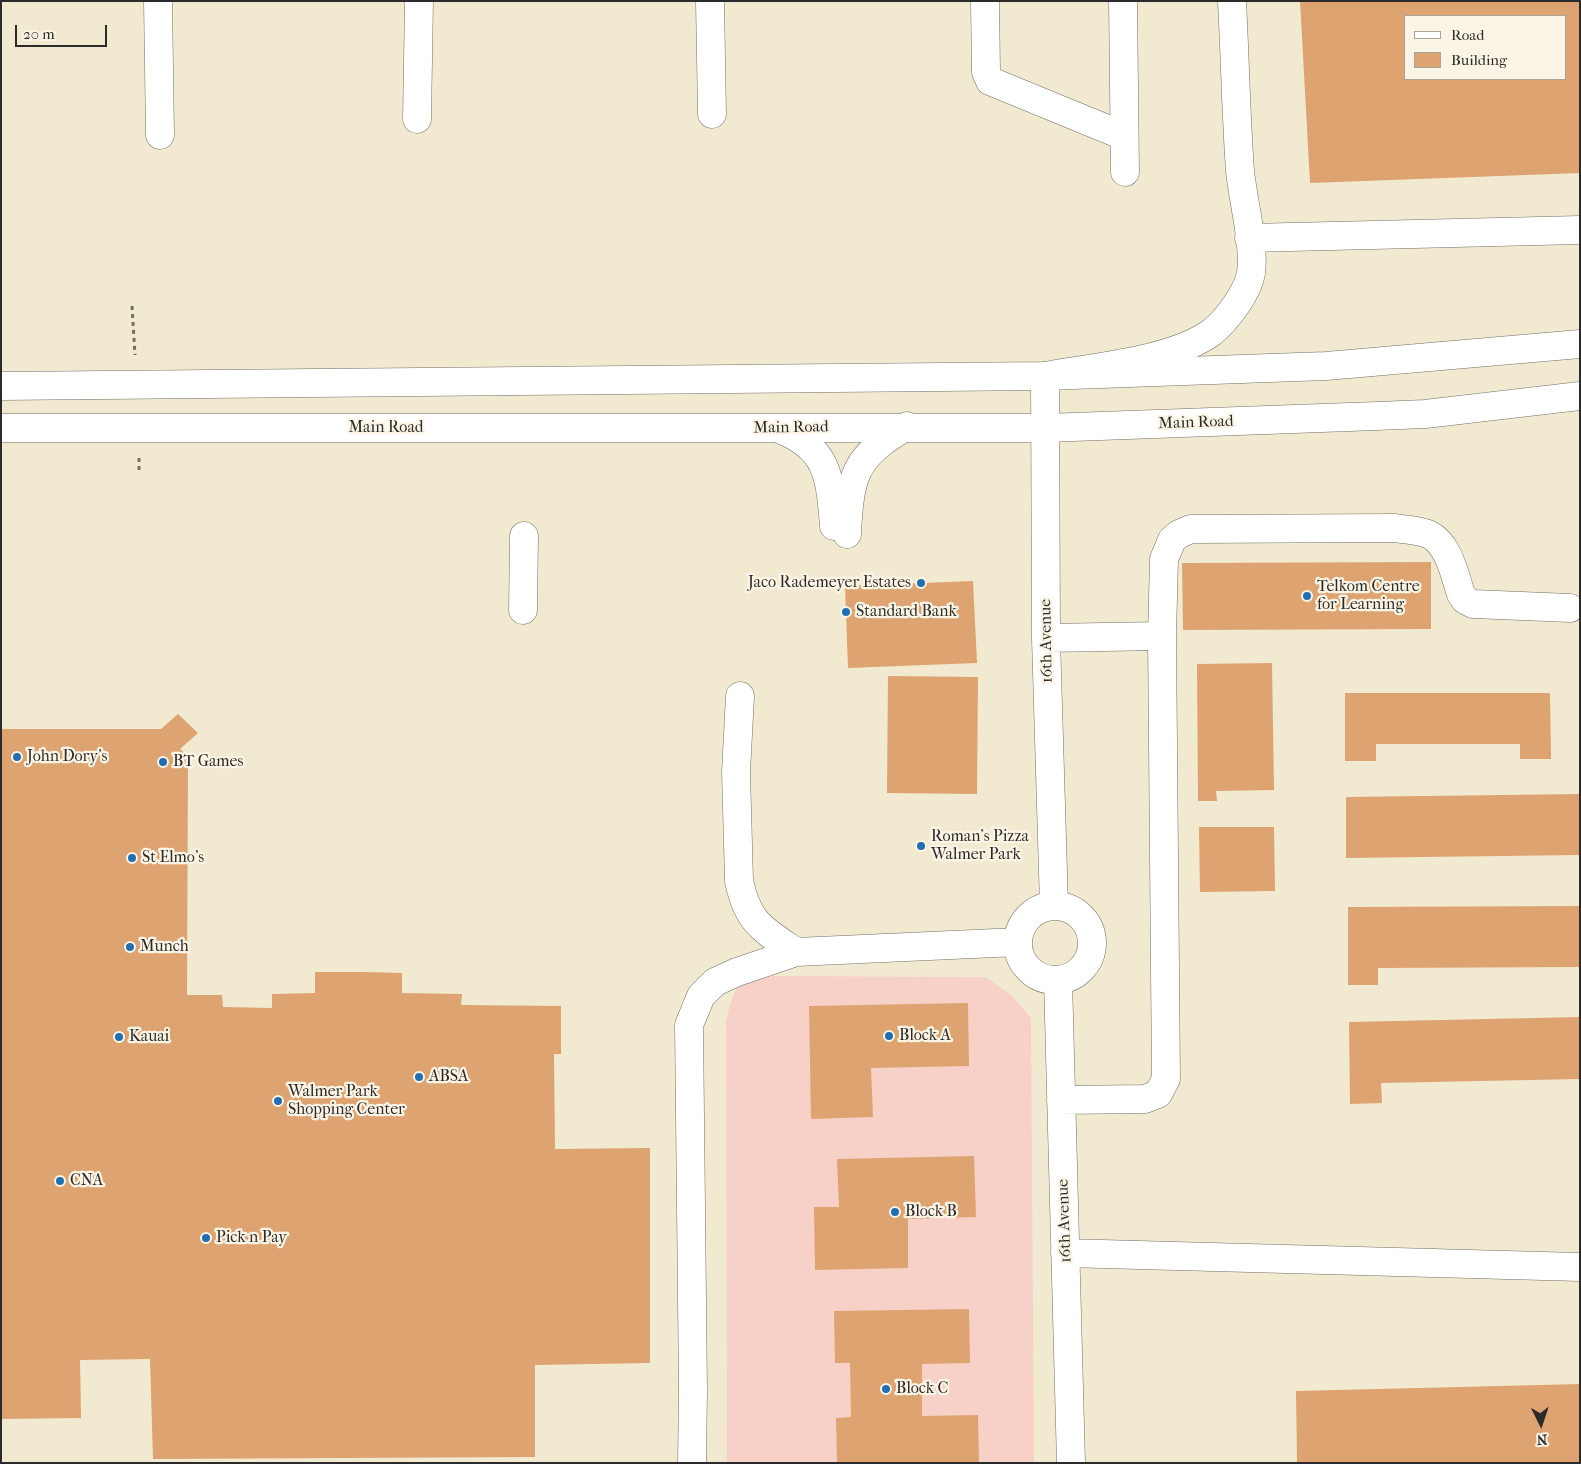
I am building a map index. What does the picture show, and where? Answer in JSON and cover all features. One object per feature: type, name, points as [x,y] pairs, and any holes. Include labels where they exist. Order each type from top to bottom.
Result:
[{"type":"main road","points":[[158,1],[160,135]]},
{"type":"main road","points":[[417,119],[419,1]]},
{"type":"main road","points":[[710,1],[712,114]]},
{"type":"main road","points":[[985,1],[986,72],[990,81],[1124,136]]},
{"type":"main road","points":[[1123,1],[1125,172]]},
{"type":"main road","points":[[1045,376],[1141,359],[1178,349],[1211,332],[1236,306],[1251,273],[1249,238],[1240,171],[1232,1]]},
{"type":"main road","points":[[1249,238],[1580,230]]},
{"type":"main road","points":[[1,386],[1045,376],[1326,366],[1580,344]]},
{"type":"main road","name":"16th Avenue","points":[[1045,376],[1046,638],[1054,906]]},
{"type":"main road","name":"Main Road","points":[[1,428],[779,429],[907,426],[1045,428],[1425,414],[1580,396]]},
{"type":"main road","points":[[779,429],[803,440],[821,459],[831,487],[840,535],[849,498],[863,458],[884,440],[907,426]]},
{"type":"main road","points":[[1061,1100],[1145,1099],[1158,1094],[1166,1079],[1162,636],[1164,559],[1172,540],[1179,534],[1191,529],[1395,528],[1419,532],[1431,536],[1442,546],[1465,600],[1473,604],[1570,608]]},
{"type":"main road","points":[[523,610],[524,536]]},
{"type":"main road","points":[[1046,638],[1162,636]]},
{"type":"main road","points":[[740,696],[736,772],[740,881],[743,896],[750,915],[761,929],[796,952]]},
{"type":"main road","points":[[1054,906],[1065,907],[1076,912],[1090,930],[1092,941],[1086,963],[1079,971],[1069,977],[1058,980],[1045,979],[1034,974],[1025,965],[1020,954],[1018,942],[1025,921],[1043,908],[1054,906]]},
{"type":"main road","points":[[692,1463],[689,1025],[701,996],[716,982],[737,972],[796,952],[1018,942]]},
{"type":"main road","name":"16th Avenue","points":[[1058,980],[1071,1463]]},
{"type":"main road","points":[[1066,1253],[1580,1267]]},
{"type":"path","points":[[132,306],[136,385]]},
{"type":"shaded area","points":[[763,976],[985,977],[1010,994],[1031,1018],[1034,1463],[727,1463],[726,1022],[730,1004],[737,987]]},
{"type":"building","points":[[1300,1],[1580,1],[1580,173],[1310,183]]},
{"type":"building","name":"Telkom Centre for Learning","points":[[1431,562],[1431,629],[1183,630],[1182,563]]},
{"type":"building","points":[[973,581],[977,663],[848,668],[845,586]]},
{"type":"building","points":[[1272,663],[1274,790],[1216,791],[1217,801],[1198,801],[1197,664]]},
{"type":"building","points":[[888,676],[978,677],[977,794],[887,793]]},
{"type":"building","points":[[1345,693],[1550,693],[1551,759],[1520,759],[1520,744],[1376,744],[1376,761],[1345,761]]},
{"type":"building","name":"Walmer Park Shopping Center","points":[[178,714],[198,733],[180,749],[188,756],[187,995],[222,995],[223,1007],[272,1008],[272,994],[315,993],[315,972],[402,973],[402,993],[462,994],[461,1005],[561,1006],[561,1054],[554,1054],[555,1149],[650,1148],[650,1363],[535,1365],[535,1457],[153,1459],[150,1359],[80,1360],[81,1418],[1,1419],[1,729],[161,729]]},
{"type":"building","points":[[1580,794],[1580,855],[1346,858],[1346,797]]},
{"type":"building","points":[[1199,827],[1274,827],[1275,891],[1200,892]]},
{"type":"building","points":[[1580,906],[1580,967],[1378,968],[1378,985],[1348,985],[1348,907]]},
{"type":"building","name":"Block A","points":[[968,1003],[969,1066],[871,1068],[873,1117],[811,1119],[809,1006]]},
{"type":"building","points":[[1580,1017],[1580,1079],[1381,1083],[1382,1103],[1350,1104],[1349,1022]]},
{"type":"building","name":"Block B","points":[[974,1156],[976,1217],[908,1219],[908,1268],[815,1270],[814,1207],[839,1207],[837,1159]]},
{"type":"building","name":"Block C","points":[[969,1309],[970,1363],[922,1364],[922,1416],[978,1415],[979,1463],[837,1463],[836,1418],[851,1417],[850,1363],[835,1363],[834,1311]]},
{"type":"building","points":[[1580,1384],[1580,1463],[1297,1463],[1296,1391]]},
{"type":"place","name":"Jaco Rademeyer Estates","points":[[921,583]]},
{"type":"place","name":"Telkom Centre for Learning","points":[[1307,596]]},
{"type":"place","name":"Standard Bank","points":[[846,612]]},
{"type":"place","name":"John Dory's","points":[[17,757]]},
{"type":"place","name":"BT Games","points":[[163,762]]},
{"type":"place","name":"Roman's Pizza Walmer Park","points":[[921,846]]},
{"type":"place","name":"St Elmo's","points":[[132,858]]},
{"type":"place","name":"Munch","points":[[130,947]]},
{"type":"place","name":"Block A","points":[[889,1036]]},
{"type":"place","name":"Kauai","points":[[119,1037]]},
{"type":"place","name":"ABSA","points":[[419,1077]]},
{"type":"place","name":"Walmer Park Shopping Center","points":[[278,1101]]},
{"type":"place","name":"CNA","points":[[60,1181]]},
{"type":"place","name":"Block B","points":[[895,1212]]},
{"type":"place","name":"Pick n Pay","points":[[206,1238]]},
{"type":"place","name":"Block C","points":[[886,1389]]}]
